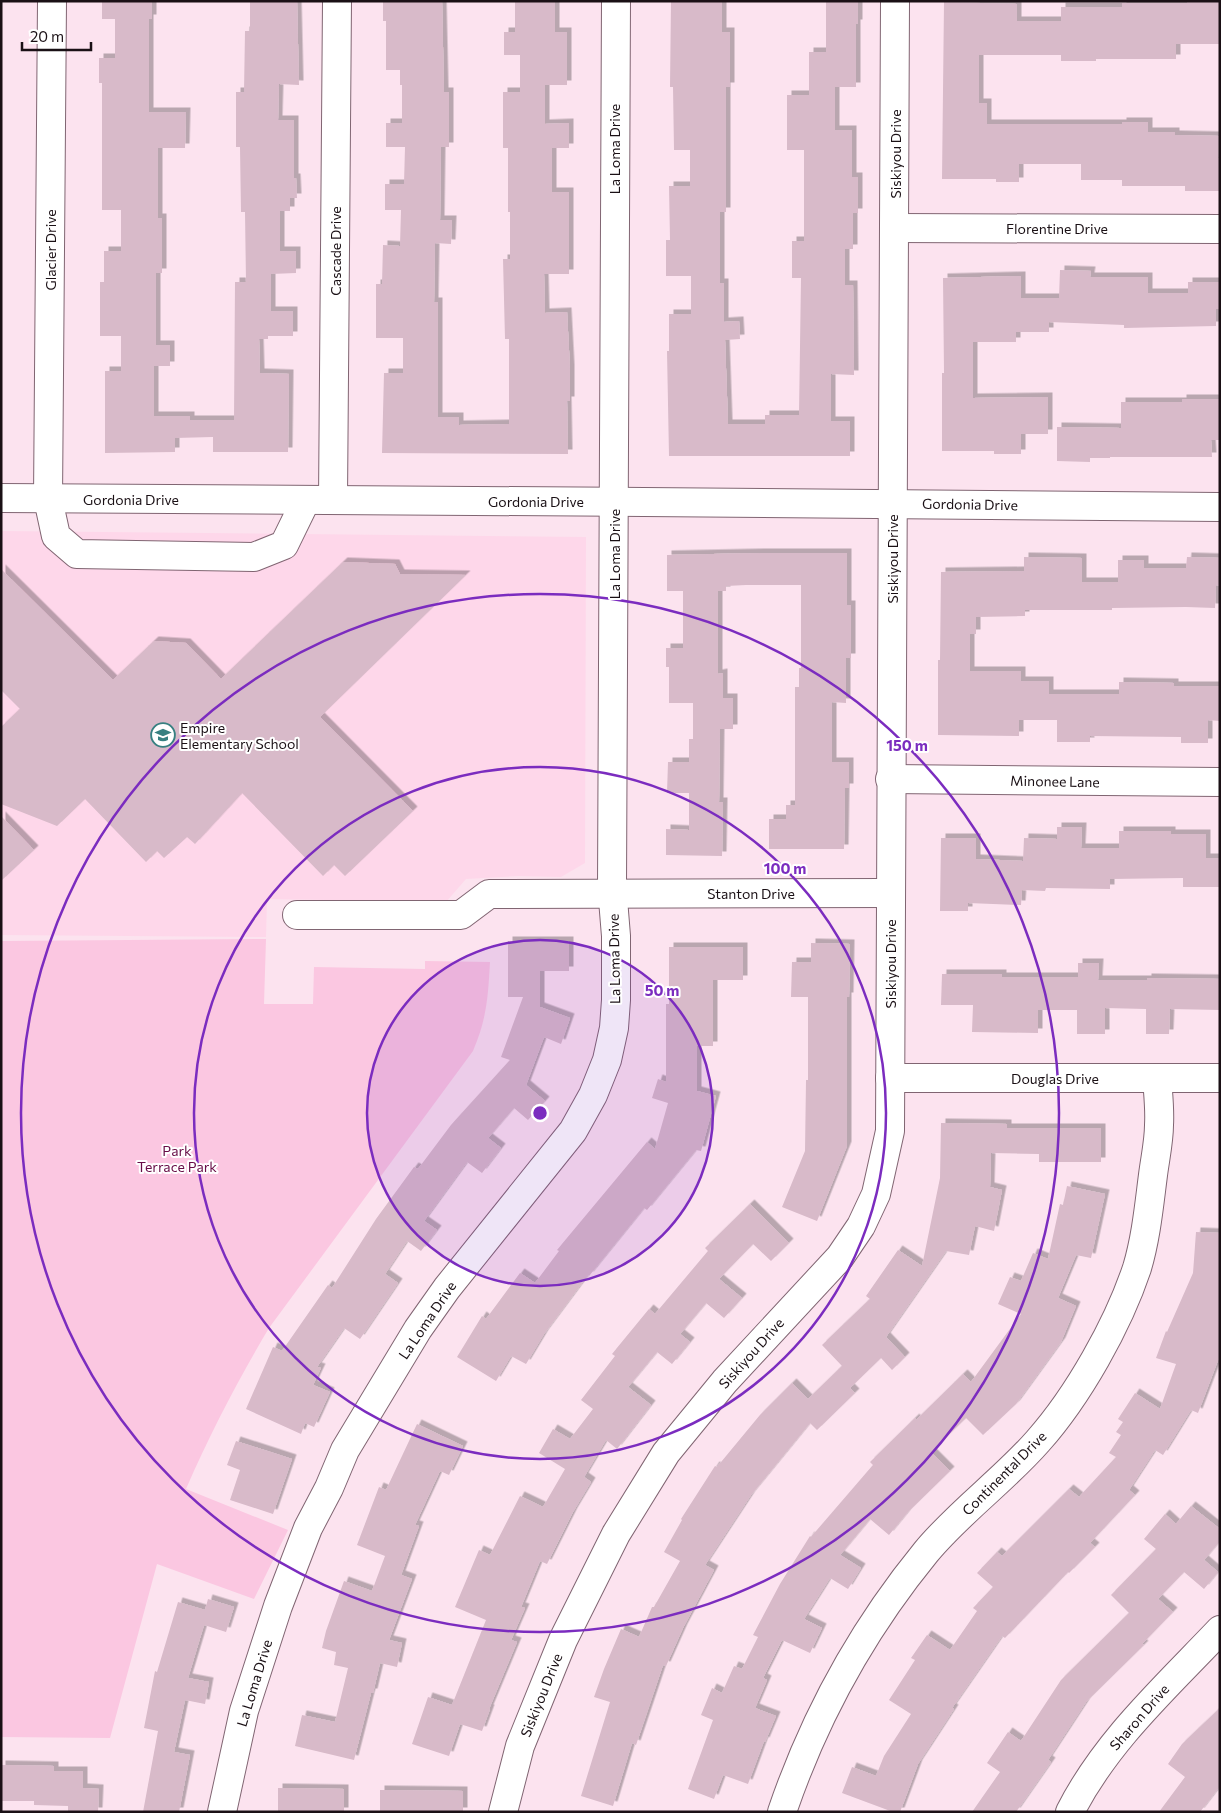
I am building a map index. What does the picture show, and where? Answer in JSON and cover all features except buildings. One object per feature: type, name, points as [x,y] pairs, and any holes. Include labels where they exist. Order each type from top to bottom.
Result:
[{"type":"street","name":"Glacier Drive","points":[[52,1],[48,499],[56,536],[77,554],[254,557],[284,545],[306,500]]},
{"type":"street","name":"Cascade Drive","points":[[333,500],[337,1]]},
{"type":"street","name":"La Loma Drive","points":[[222,1812],[244,1711],[278,1606],[308,1528],[329,1488],[344,1450],[418,1329],[447,1288],[573,1131],[593,1095],[607,1060],[614,1028],[616,936],[612,892],[616,1]]},
{"type":"street","name":"Siskiyou Drive","points":[[503,1812],[520,1746],[563,1640],[616,1534],[666,1453],[725,1381],[840,1257],[861,1226],[876,1194],[883,1167],[890,1131],[890,779],[895,1]]},
{"type":"street","name":"Florentine Drive","points":[[895,228],[1220,229]]},
{"type":"street","name":"Gordonia Drive","points":[[1,498],[838,505],[893,503],[1220,507]]},
{"type":"street","name":"Minonee Lane","points":[[890,779],[1220,782]]},
{"type":"street","name":"Stanton Drive","points":[[297,915],[461,915],[489,894],[890,892]]},
{"type":"street","name":"Douglas Drive","points":[[890,1078],[1220,1078]]},
{"type":"street","name":"Continental Drive","points":[[782,1812],[792,1782],[808,1745],[844,1669],[874,1623],[927,1551],[1039,1440],[1073,1396],[1112,1329],[1137,1268],[1146,1233],[1159,1126],[1157,1078]]},
{"type":"street","name":"Sharon Drive","points":[[1070,1812],[1094,1772],[1127,1728],[1159,1691],[1220,1630]]},
{"type":"shaded area","points":[[1,531],[586,537],[585,863],[561,877],[518,876],[466,879],[446,902],[267,899],[266,937],[1,935]]},
{"type":"green space","name":"Park Terrace Park","points":[[266,939],[264,1004],[313,1004],[314,967],[425,969],[425,961],[490,962],[486,1007],[478,1039],[473,1051],[269,1328],[225,1407],[186,1489],[288,1530],[254,1599],[157,1564],[110,1738],[1,1737],[1,941]]},
{"type":"place","name":"Empire Elementary School","points":[[163,735]]}]
